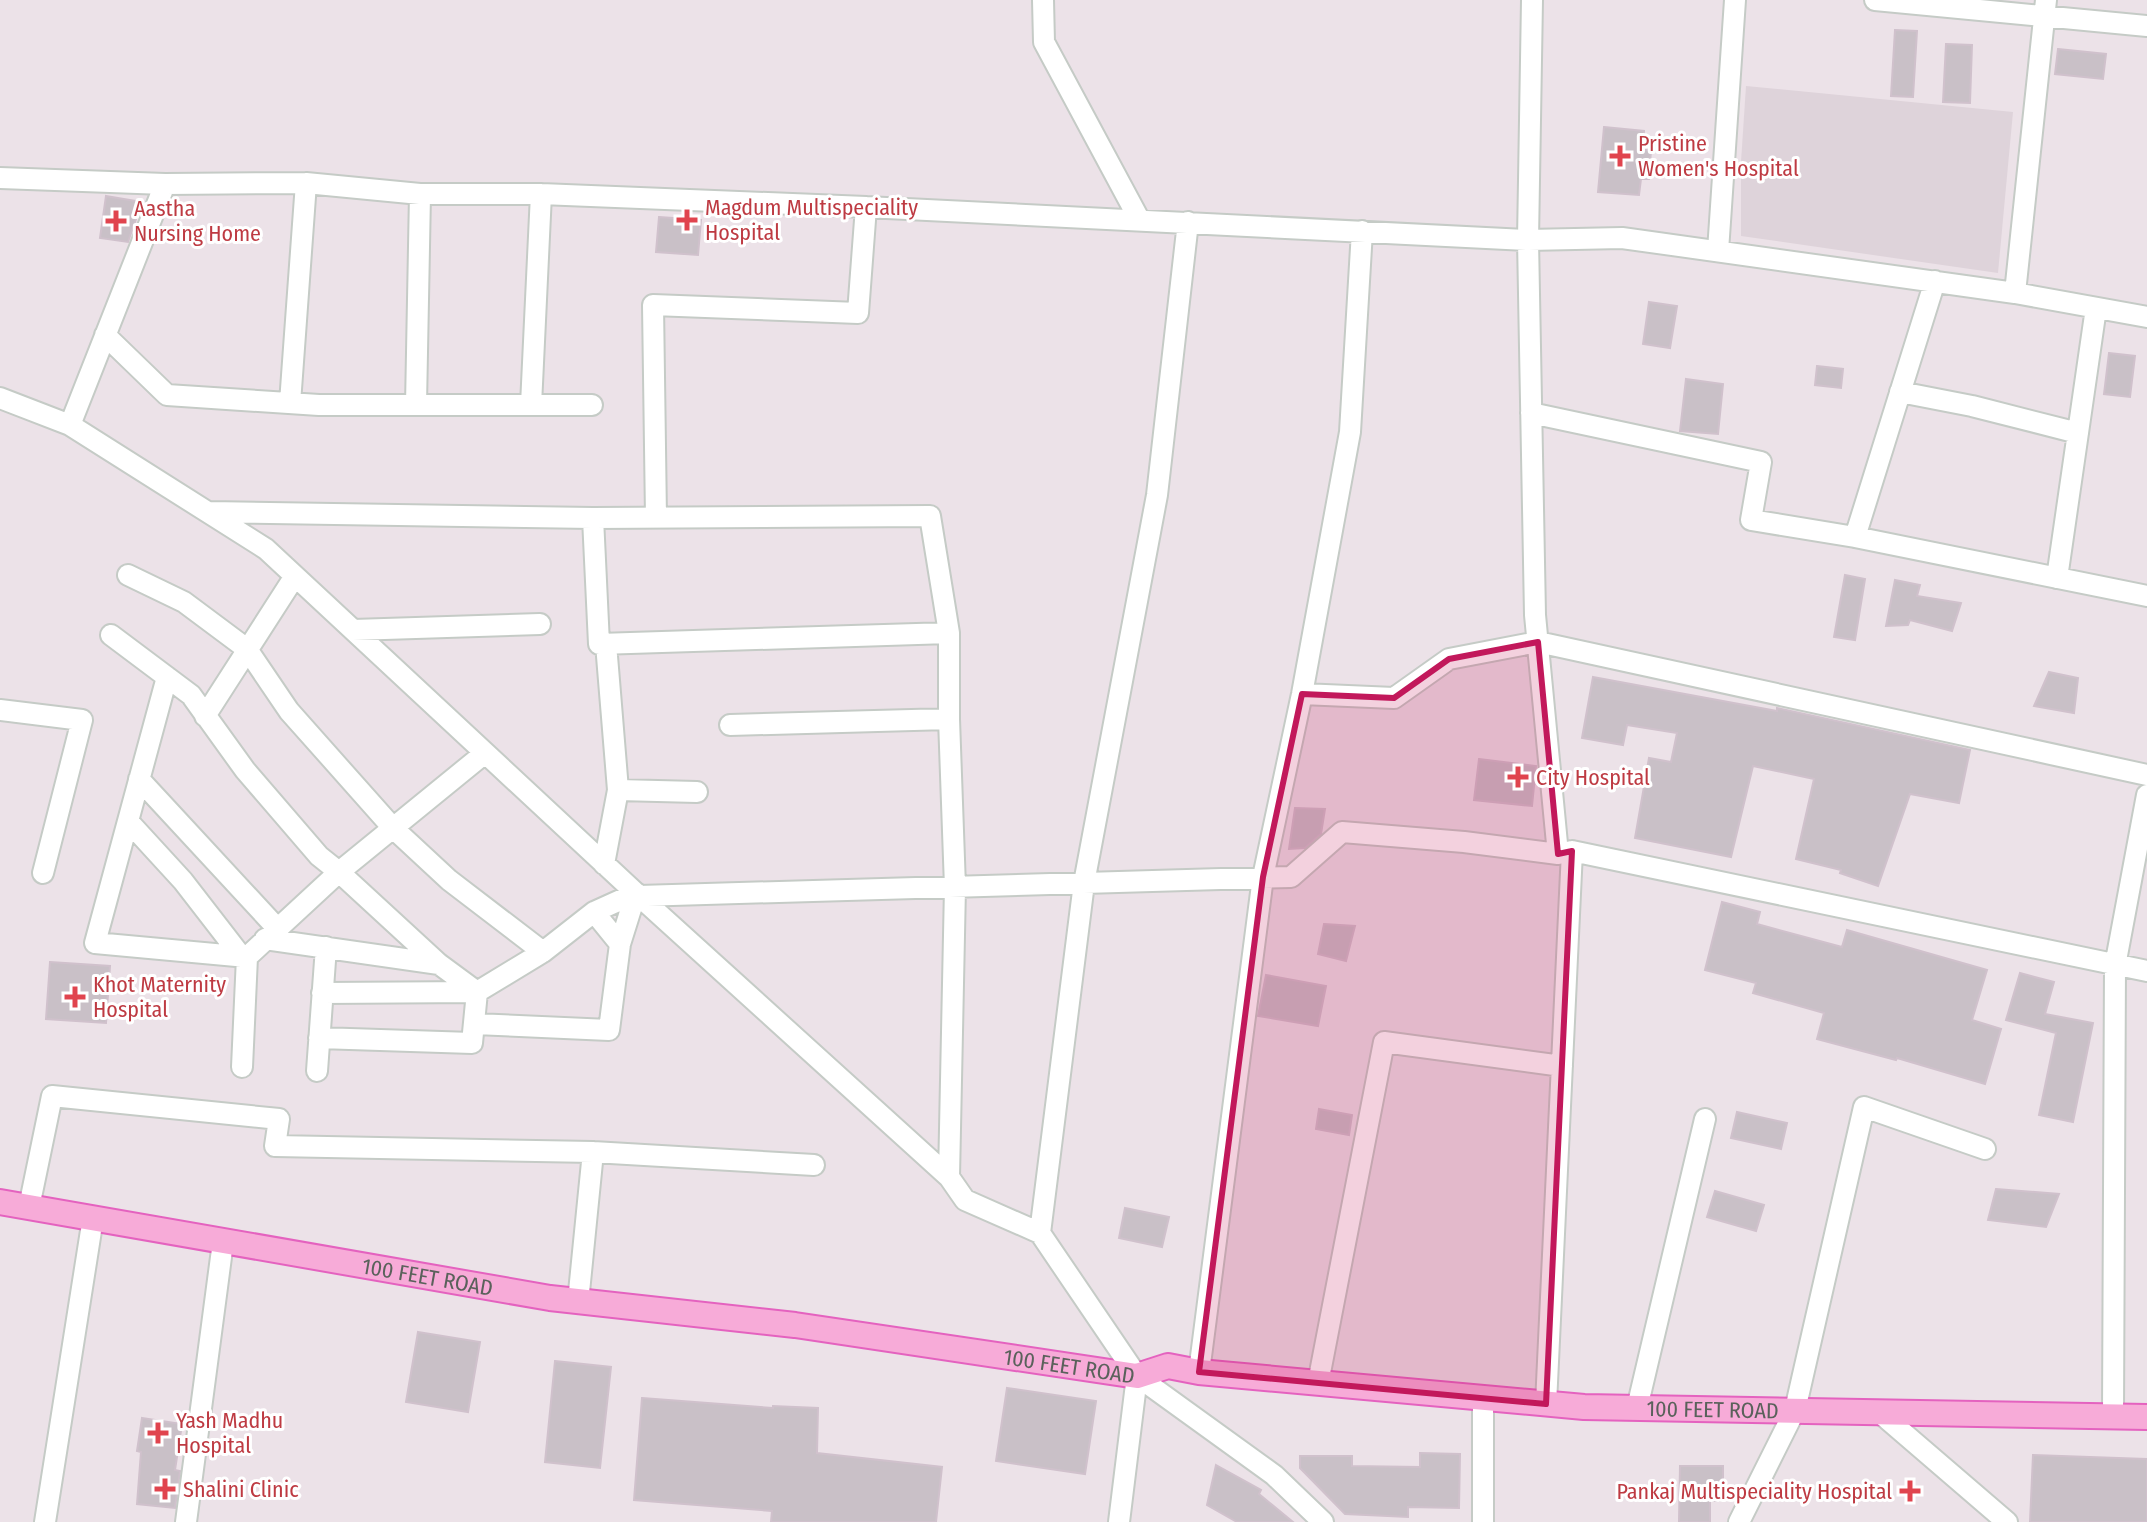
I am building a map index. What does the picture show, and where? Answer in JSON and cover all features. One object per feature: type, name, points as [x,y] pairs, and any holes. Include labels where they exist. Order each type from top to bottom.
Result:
[{"type":"main road","name":"100 FEET ROAD","points":[[0,1202],[578,1302],[795,1325],[1137,1376],[1168,1366],[1199,1372],[1546,1404],[1637,1408],[2147,1417]]},
{"type":"street","points":[[1043,0],[1044,42],[1139,219]]},
{"type":"street","points":[[1532,0],[1528,240],[1538,642],[1565,852],[1562,1066],[1546,1404]]},
{"type":"street","points":[[1718,251],[1735,0]]},
{"type":"street","points":[[1875,0],[2045,8],[2147,26]]},
{"type":"street","points":[[2015,293],[2045,8]]},
{"type":"street","points":[[0,178],[165,184],[306,183],[420,194],[541,194],[866,207],[1528,240],[1622,238],[2015,293],[2147,317]]},
{"type":"street","points":[[290,403],[306,183]]},
{"type":"street","points":[[70,425],[165,184]]},
{"type":"street","points":[[416,405],[420,194]]},
{"type":"street","points":[[531,405],[541,194]]},
{"type":"street","points":[[656,517],[653,305],[858,313],[866,207]]},
{"type":"street","points":[[1040,1233],[1084,883],[1157,495],[1188,222]]},
{"type":"street","points":[[1199,1372],[1263,877],[1302,694],[1350,432],[1362,231]]},
{"type":"street","points":[[1855,537],[1935,281]]},
{"type":"street","points":[[2057,578],[2096,308]]},
{"type":"street","points":[[105,335],[167,395],[290,403],[592,405]]},
{"type":"street","points":[[1900,392],[1972,406],[2078,433]]},
{"type":"street","points":[[0,398],[70,425],[266,549],[637,895],[949,1177],[965,1200],[1040,1233],[1137,1376],[1274,1475],[1323,1522]]},
{"type":"street","points":[[1531,413],[1761,462],[1751,520],[1855,537],[2147,596]]},
{"type":"street","points":[[209,512],[593,518],[930,516],[949,633],[955,887],[949,1177]]},
{"type":"street","points":[[593,518],[599,644],[949,633]]},
{"type":"street","points":[[128,575],[184,602],[247,649],[289,711],[393,828],[449,880],[543,952]]},
{"type":"street","points":[[205,716],[295,576]]},
{"type":"street","points":[[353,630],[540,624]]},
{"type":"street","points":[[111,635],[191,695],[245,770],[319,856],[439,964],[477,992]]},
{"type":"street","points":[[1302,694],[1394,698],[1449,659],[1538,642],[2147,775]]},
{"type":"street","points":[[604,864],[618,790],[606,644]]},
{"type":"street","points":[[167,677],[95,943],[244,957],[339,872],[485,753]]},
{"type":"street","points":[[0,710],[82,720],[43,873]]},
{"type":"street","points":[[730,725],[949,719]]},
{"type":"street","points":[[139,779],[270,933],[326,947],[439,964]]},
{"type":"street","points":[[618,790],[697,792]]},
{"type":"street","points":[[2113,1415],[2115,966],[2147,795]]},
{"type":"street","points":[[128,821],[183,881],[244,957],[242,1067]]},
{"type":"street","points":[[322,993],[477,992],[543,952],[594,912],[637,895],[1291,877],[1342,832],[1565,852],[2147,971]]},
{"type":"street","points":[[475,1024],[609,1030],[620,944],[637,895]]},
{"type":"street","points":[[594,912],[620,944]]},
{"type":"street","points":[[317,1071],[326,947]]},
{"type":"street","points":[[319,1038],[472,1043],[477,992]]},
{"type":"street","points":[[1318,1383],[1384,1042],[1562,1066]]},
{"type":"street","points":[[29,1207],[52,1096],[279,1119],[275,1146],[593,1152],[814,1165]]},
{"type":"street","points":[[1739,1522],[1795,1410],[1864,1107],[1985,1149]]},
{"type":"street","points":[[1637,1408],[1705,1119]]},
{"type":"street","points":[[578,1302],[593,1152]]},
{"type":"street","points":[[45,1522],[93,1218]]},
{"type":"street","points":[[186,1522],[223,1242]]},
{"type":"street","points":[[1119,1522],[1137,1376]]},
{"type":"street","points":[[1483,1398],[1483,1522]]},
{"type":"street","points":[[1879,1412],[2007,1522]]},
{"type":"highlighted area","points":[[1538,642],[1558,854],[1572,851],[1546,1404],[1199,1372],[1263,877],[1302,694],[1394,698],[1449,659]]},
{"type":"shaded area","points":[[1746,86],[2013,112],[1998,273],[1741,236],[1741,162]]},
{"type":"building","points":[[1895,30],[1917,31],[1913,97],[1891,96]]},
{"type":"building","points":[[1946,44],[1972,45],[1970,103],[1943,102]]},
{"type":"building","points":[[2058,49],[2106,54],[2103,79],[2055,74]]},
{"type":"building","points":[[1604,127],[1644,131],[1643,150],[1651,150],[1649,179],[1641,179],[1639,195],[1598,192]]},
{"type":"building","points":[[106,196],[142,202],[128,242],[100,238]]},
{"type":"building","points":[[659,217],[701,220],[698,255],[656,252]]},
{"type":"building","points":[[1649,302],[1677,306],[1670,348],[1643,344]]},
{"type":"building","points":[[2109,353],[2135,356],[2130,397],[2104,394]]},
{"type":"building","points":[[1817,366],[1843,369],[1841,388],[1815,385]]},
{"type":"building","points":[[1686,379],[1723,384],[1718,434],[1680,431]]},
{"type":"building","points":[[1845,575],[1865,579],[1855,640],[1834,637]]},
{"type":"building","points":[[1895,580],[1920,585],[1917,596],[1961,603],[1952,631],[1910,620],[1908,625],[1886,626]]},
{"type":"building","points":[[2049,672],[2078,678],[2074,713],[2034,706]]},
{"type":"building","points":[[1593,677],[1777,711],[1777,708],[1970,750],[1959,803],[1910,794],[1878,886],[1840,873],[1841,870],[1796,859],[1814,779],[1753,766],[1731,857],[1635,838],[1649,758],[1671,762],[1677,733],[1627,725],[1623,745],[1582,738]]},
{"type":"building","points":[[1479,759],[1536,766],[1532,806],[1474,800]]},
{"type":"building","points":[[1295,808],[1325,809],[1321,834],[1305,848],[1289,849]]},
{"type":"building","points":[[1722,902],[1760,912],[1757,924],[1842,947],[1847,930],[1987,970],[1972,1020],[2001,1029],[1985,1084],[1817,1039],[1824,1013],[1753,993],[1756,983],[1705,970]]},
{"type":"building","points":[[1324,924],[1355,926],[1346,961],[1318,954]]},
{"type":"building","points":[[50,962],[110,966],[106,1023],[46,1019]]},
{"type":"building","points":[[2020,973],[2054,982],[2045,1014],[2093,1023],[2073,1122],[2039,1115],[2056,1033],[2006,1020]]},
{"type":"building","points":[[1266,975],[1326,986],[1318,1026],[1258,1016]]},
{"type":"building","points":[[1319,1109],[1352,1115],[1349,1135],[1316,1129]]},
{"type":"building","points":[[1737,1112],[1787,1123],[1781,1149],[1731,1138]]},
{"type":"building","points":[[1996,1189],[2059,1194],[2046,1227],[1988,1220]]},
{"type":"building","points":[[1715,1191],[1764,1205],[1756,1231],[1707,1217]]},
{"type":"building","points":[[1125,1208],[1169,1217],[1162,1247],[1119,1238]]},
{"type":"building","points":[[418,1332],[480,1342],[468,1412],[406,1402]]},
{"type":"building","points":[[555,1361],[611,1367],[600,1468],[545,1462]]},
{"type":"building","points":[[1007,1388],[1096,1401],[1085,1474],[996,1461]]},
{"type":"building","points":[[642,1398],[773,1408],[818,1408],[817,1453],[942,1467],[936,1522],[771,1522],[772,1511],[634,1500]]},
{"type":"building","points":[[142,1418],[182,1424],[175,1470],[180,1471],[175,1508],[137,1504],[141,1452],[137,1451]]},
{"type":"building","points":[[1420,1453],[1460,1454],[1459,1508],[1408,1507],[1408,1517],[1345,1514],[1300,1468],[1300,1456],[1352,1456],[1352,1466],[1420,1467]]},
{"type":"building","points":[[2033,1455],[2147,1459],[2147,1522],[2030,1522]]},
{"type":"building","points":[[1216,1465],[1261,1490],[1259,1494],[1293,1522],[1237,1522],[1207,1505]]},
{"type":"building","points":[[1680,1466],[1723,1466],[1723,1501],[1710,1501],[1710,1522],[1679,1522]]},
{"type":"place","name":"Pristine Women's Hospital","points":[[1620,156]]},
{"type":"place","name":"Magdum Multispeciality Hospital","points":[[687,220]]},
{"type":"place","name":"Aastha Nursing Home","points":[[116,221]]},
{"type":"place","name":"City Hospital","points":[[1518,777]]},
{"type":"place","name":"Khot Maternity Hospital","points":[[75,997]]},
{"type":"place","name":"Yash Madhu Hospital","points":[[158,1433]]},
{"type":"place","name":"Shalini Clinic","points":[[165,1489]]},
{"type":"place","name":"Pankaj Multispeciality Hospital","points":[[1910,1491]]}]
